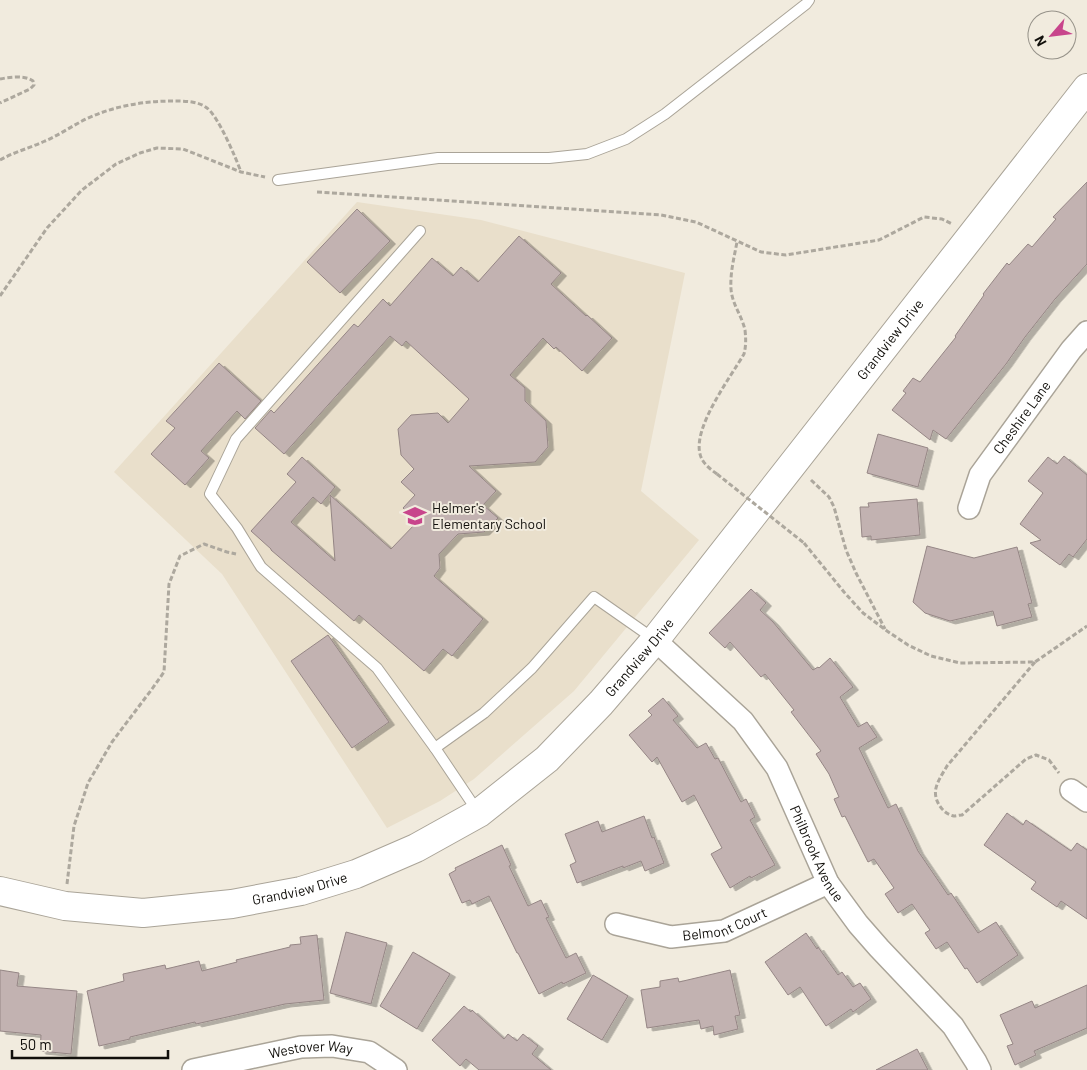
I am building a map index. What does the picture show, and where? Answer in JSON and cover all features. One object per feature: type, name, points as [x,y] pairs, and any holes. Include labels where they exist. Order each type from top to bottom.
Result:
[{"type":"street","name":"Grandview Drive","points":[[0,891],[65,906],[143,913],[232,904],[301,891],[356,874],[416,848],[479,813],[547,759],[601,704],[655,640],[1087,88]]},
{"type":"street","name":"Cheshire Lane","points":[[969,508],[980,475],[1087,332]]},
{"type":"street","name":"Philbrook Avenue","points":[[655,640],[743,721],[777,768],[828,883],[858,924],[953,1026],[980,1070]]},
{"type":"street","name":"Belmont Court","points":[[616,924],[671,937],[724,931],[828,883]]},
{"type":"street","name":"Westover Way","points":[[193,1070],[301,1047],[332,1046],[369,1052],[396,1070]]},
{"type":"lane","points":[[278,180],[438,158],[549,158],[587,154],[626,139],[665,114],[809,0]]},
{"type":"lane","points":[[420,231],[236,439],[210,494],[237,528],[261,567],[377,668],[479,813]]},
{"type":"lane","points":[[435,748],[484,713],[532,668],[594,597],[655,640]]},
{"type":"path","points":[[0,79],[28,78],[33,81],[34,85],[30,89],[0,103]]},
{"type":"path","points":[[0,160],[10,154],[45,141],[111,109],[141,103],[187,101],[208,108],[234,155],[241,172]]},
{"type":"path","points":[[0,296],[47,228],[82,190],[116,164],[140,153],[157,148],[182,149],[241,172],[278,180]]},
{"type":"path","points":[[314,192],[661,214],[696,222],[761,252],[786,255],[879,240],[924,217],[942,219],[971,237]]},
{"type":"path","points":[[737,242],[731,269],[731,290],[745,329],[746,344],[744,354],[709,412],[698,441],[700,456],[708,467],[804,543],[844,592],[864,613],[908,645],[930,656],[960,663],[1035,662]]},
{"type":"path","points":[[793,463],[829,497],[834,507],[846,550],[887,631]]},
{"type":"path","points":[[65,906],[74,826],[88,783],[112,742],[164,672],[169,584],[180,556],[204,544],[227,552],[242,554],[250,549]]},
{"type":"path","points":[[1049,760],[1036,755],[1026,759],[962,815],[954,816],[945,812],[938,804],[935,796],[935,789],[939,779],[947,766],[1035,662],[1087,626]]},
{"type":"shaded area","name":"Helmer's Elementary School","points":[[357,202],[481,220],[685,273],[641,491],[699,540],[574,691],[474,779],[440,801],[387,828],[222,574],[114,472]]},
{"type":"building","points":[[1087,182],[1087,264],[1055,299],[946,439],[933,430],[930,440],[892,410],[906,393],[903,391],[913,378],[920,382],[956,337],[983,294],[1007,263],[1009,265],[1028,244],[1032,247],[1056,219],[1053,217]]},
{"type":"building","points":[[357,209],[390,241],[340,293],[307,262]]},
{"type":"building","points":[[519,236],[561,273],[551,284],[612,338],[582,371],[556,347],[554,349],[543,338],[510,375],[525,388],[525,401],[546,421],[548,447],[535,462],[469,466],[496,491],[483,505],[498,518],[484,532],[458,534],[439,554],[440,568],[434,576],[483,619],[452,656],[443,649],[424,671],[359,615],[354,621],[251,531],[296,482],[287,474],[302,457],[335,487],[321,504],[313,497],[291,522],[335,561],[330,495],[391,549],[417,522],[403,508],[415,495],[401,482],[414,469],[401,455],[398,429],[411,415],[438,413],[448,423],[469,399],[406,341],[402,346],[390,336],[284,454],[255,428],[271,410],[274,413],[354,324],[358,327],[383,299],[390,306],[432,258],[453,276],[461,267],[478,282]]},
{"type":"building","points":[[219,363],[261,401],[245,419],[237,411],[201,451],[209,458],[185,485],[151,454],[175,428],[166,421]]},
{"type":"building","points":[[878,434],[928,448],[918,487],[867,473]]},
{"type":"building","points":[[1064,456],[1087,475],[1087,539],[1073,557],[1069,554],[1060,565],[1030,543],[1041,540],[1020,524],[1043,493],[1028,481],[1048,457],[1057,464]]},
{"type":"building","points":[[917,499],[920,535],[871,540],[871,536],[862,537],[860,507],[869,507],[868,503]]},
{"type":"building","points":[[927,546],[974,558],[1017,547],[1032,603],[1028,604],[1032,617],[997,626],[993,611],[950,621],[925,613],[913,602]]},
{"type":"building","points":[[751,589],[766,603],[760,610],[773,622],[813,670],[819,668],[830,658],[853,687],[840,697],[858,727],[867,722],[877,737],[859,748],[888,808],[896,804],[918,851],[948,895],[951,893],[978,933],[996,922],[1018,955],[977,983],[947,942],[936,949],[925,933],[930,930],[912,904],[898,913],[885,894],[894,888],[874,859],[868,862],[845,816],[842,817],[834,799],[839,797],[829,774],[816,754],[821,751],[791,712],[794,710],[765,674],[761,677],[730,642],[725,648],[709,633]]},
{"type":"building","points":[[328,635],[389,722],[352,748],[291,661]]},
{"type":"building","points":[[663,698],[678,716],[673,720],[697,748],[706,743],[715,759],[718,758],[741,802],[746,799],[755,817],[750,820],[775,865],[751,878],[750,876],[730,888],[711,854],[722,848],[694,795],[682,802],[657,757],[652,762],[629,735],[652,715],[648,711]]},
{"type":"building","points":[[1007,813],[1023,825],[1026,820],[1071,851],[1077,843],[1087,850],[1087,919],[1061,901],[1057,907],[1031,889],[1036,882],[984,845]]},
{"type":"building","points":[[644,816],[664,863],[645,871],[641,861],[577,883],[570,865],[576,862],[565,834],[598,821],[602,832]]},
{"type":"building","points":[[502,845],[511,865],[509,866],[528,906],[541,900],[549,917],[546,918],[566,958],[576,953],[586,973],[563,984],[562,982],[539,994],[489,896],[472,904],[470,900],[462,903],[449,874],[456,870],[455,868]]},
{"type":"building","points":[[346,932],[387,943],[371,1004],[330,993]]},
{"type":"building","points":[[806,933],[838,975],[842,972],[853,987],[860,983],[871,999],[853,1012],[851,1009],[826,1026],[800,987],[788,995],[765,962]]},
{"type":"building","points":[[317,935],[324,1000],[285,1004],[196,1024],[195,1022],[99,1046],[87,991],[124,981],[123,974],[165,965],[166,969],[199,961],[202,971],[237,962],[236,960],[290,947],[290,945],[301,944],[300,937]]},
{"type":"building","points":[[413,952],[450,974],[417,1029],[380,1006]]},
{"type":"building","points":[[0,970],[19,973],[17,986],[77,991],[71,1054],[40,1051],[41,1035],[0,1031]]},
{"type":"building","points":[[730,970],[740,1015],[735,1016],[738,1029],[714,1035],[713,1026],[701,1029],[699,1020],[647,1028],[641,990],[660,987],[660,981],[678,978],[679,982]]},
{"type":"building","points":[[593,975],[628,996],[602,1040],[567,1019]]},
{"type":"building","points":[[1087,985],[1087,1028],[1034,1051],[1036,1055],[1015,1065],[1007,1046],[1013,1044],[1000,1015],[1032,1001],[1035,1008]]},
{"type":"building","points":[[464,1006],[471,1012],[472,1010],[504,1039],[508,1034],[517,1041],[523,1034],[538,1046],[532,1054],[551,1070],[479,1070],[466,1059],[460,1066],[432,1040]]},
{"type":"building","points":[[917,1049],[928,1070],[876,1070]]},
{"type":"place","name":"Helmer's Elementary School","points":[[415,516]]}]
